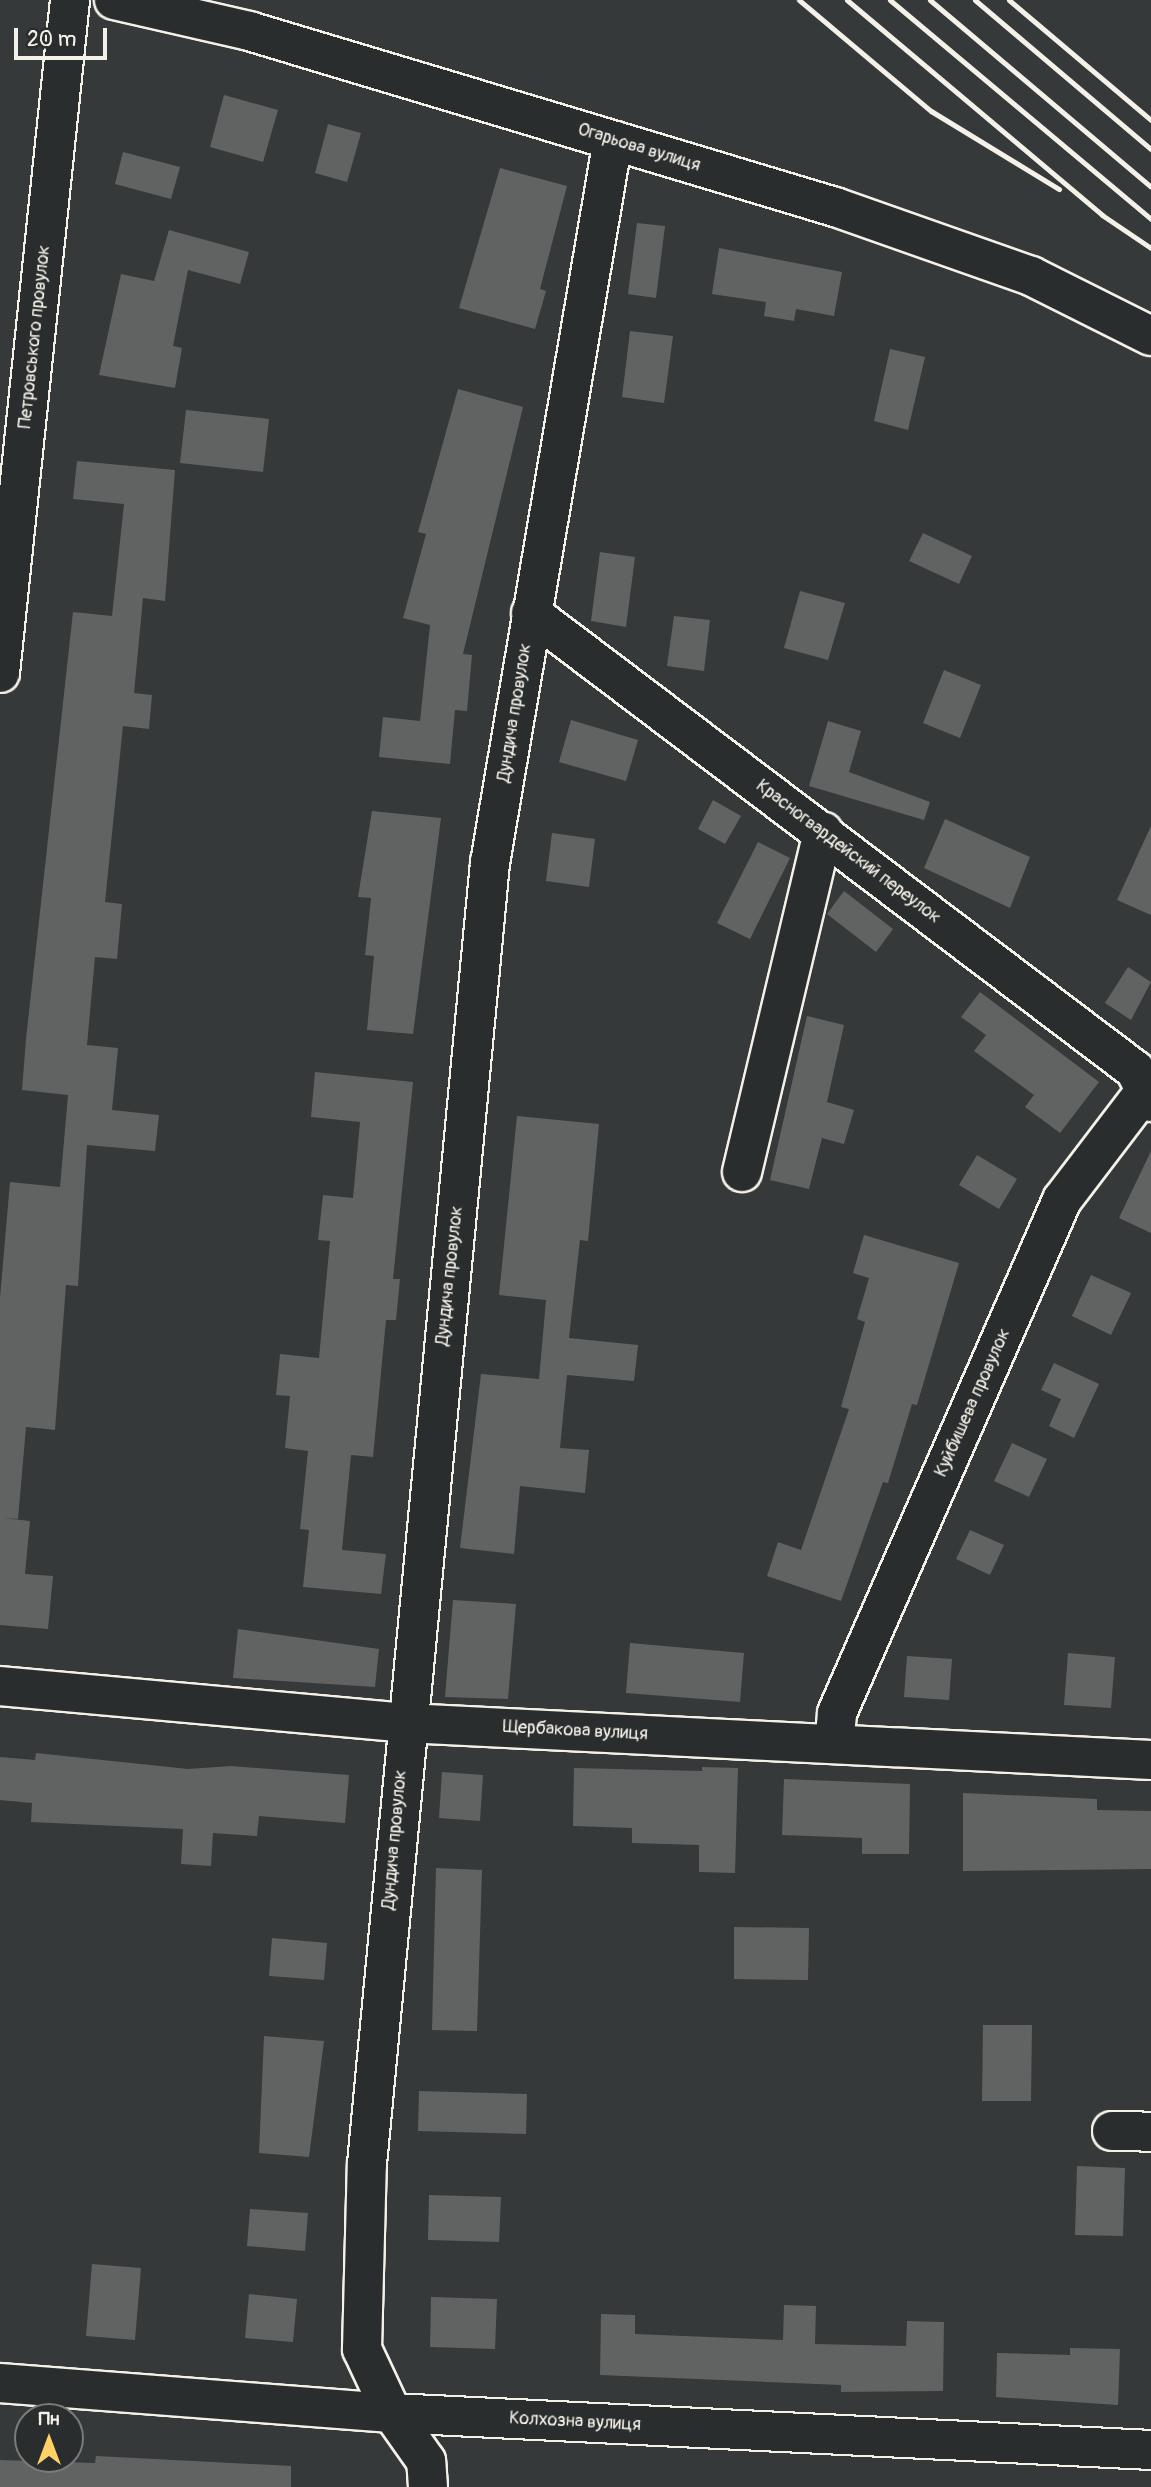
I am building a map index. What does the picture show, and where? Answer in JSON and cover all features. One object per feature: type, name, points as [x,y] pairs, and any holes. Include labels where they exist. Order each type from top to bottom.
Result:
[{"type":"street","name":"Петровського провулок","points":[[0,673],[70,0]]},
{"type":"street","name":"Огарьова вулиця","points":[[114,0],[249,31],[835,207],[1031,276],[1151,336]]},
{"type":"street","name":"Дундича провулок","points":[[428,2487],[426,2460],[392,2413],[362,2348],[367,2164],[406,1723],[490,863],[612,140]]},
{"type":"street","name":"Красногвардейский переулок","points":[[531,613],[1135,1070],[1149,1092]]},
{"type":"street","points":[[742,1172],[822,832]]},
{"type":"street","name":"Куйбишева провулок","points":[[834,1744],[837,1713],[1062,1200],[1149,1092]]},
{"type":"street","name":"Щербакова вулиця","points":[[0,1686],[406,1723],[1151,1760]]},
{"type":"street","points":[[1112,2131],[1151,2132]]},
{"type":"street","name":"Колхозна вулиця","points":[[0,2383],[392,2413],[1151,2451]]},
{"type":"building","points":[[224,95],[278,110],[263,162],[210,147]]},
{"type":"building","points":[[328,124],[361,133],[347,182],[315,173]]},
{"type":"building","points":[[123,152],[180,167],[171,199],[115,184]]},
{"type":"building","points":[[500,168],[567,186],[540,289],[546,291],[535,329],[459,308]]},
{"type":"building","points":[[637,223],[665,226],[656,298],[628,294]]},
{"type":"building","points":[[169,230],[249,252],[240,284],[188,270],[173,346],[182,348],[175,388],[99,375],[121,274],[154,281]]},
{"type":"building","points":[[719,248],[842,272],[834,316],[796,309],[794,321],[764,316],[766,302],[712,294]]},
{"type":"building","points":[[630,331],[673,336],[664,403],[622,397]]},
{"type":"building","points":[[890,349],[925,357],[908,430],[874,421]]},
{"type":"building","points":[[458,389],[523,407],[463,654],[472,655],[467,711],[455,710],[450,764],[379,757],[383,717],[420,721],[430,625],[403,618],[426,534],[418,532]]},
{"type":"building","points":[[186,410],[269,419],[263,472],[180,463]]},
{"type":"building","points":[[77,461],[175,470],[165,601],[143,598],[134,693],[152,695],[149,729],[123,726],[105,902],[122,904],[117,959],[95,957],[87,1045],[118,1048],[112,1110],[159,1115],[155,1151],[87,1145],[78,1286],[66,1285],[55,1430],[26,1427],[18,1519],[3,1518],[30,1521],[25,1574],[53,1576],[48,1629],[0,1625],[0,1298],[10,1182],[60,1187],[68,1095],[22,1090],[26,1039],[73,612],[112,616],[124,504],[73,499]]},
{"type":"building","points":[[923,533],[972,556],[959,584],[909,561]]},
{"type":"building","points":[[600,552],[635,557],[626,627],[591,621]]},
{"type":"building","points":[[800,591],[845,603],[828,660],[784,648]]},
{"type":"building","points":[[674,616],[710,620],[704,671],[667,666]]},
{"type":"building","points":[[944,670],[981,685],[960,738],[923,723]]},
{"type":"building","points":[[571,720],[638,740],[626,781],[559,762]]},
{"type":"building","points":[[828,721],[861,731],[849,772],[930,802],[924,820],[809,786]]},
{"type":"building","points":[[713,800],[741,816],[725,844],[698,829]]},
{"type":"building","points":[[372,811],[441,818],[413,1034],[367,1030],[374,956],[365,955],[371,898],[358,897]]},
{"type":"building","points":[[945,819],[1030,857],[1010,908],[924,868]]},
{"type":"building","points":[[1151,826],[1151,915],[1117,900]]},
{"type":"building","points":[[552,833],[595,839],[589,887],[546,881]]},
{"type":"building","points":[[758,842],[790,858],[750,939],[717,923]]},
{"type":"building","points":[[844,891],[893,929],[876,952],[827,914]]},
{"type":"building","points":[[1128,967],[1151,982],[1131,1020],[1105,1003]]},
{"type":"building","points":[[980,992],[1099,1082],[1060,1133],[1025,1107],[1034,1095],[974,1051],[986,1035],[961,1017]]},
{"type":"building","points":[[807,1016],[844,1025],[827,1102],[854,1110],[844,1144],[822,1138],[809,1189],[770,1180]]},
{"type":"building","points":[[315,1072],[413,1082],[393,1279],[400,1279],[396,1320],[386,1320],[373,1457],[351,1455],[342,1550],[386,1554],[381,1594],[303,1587],[309,1530],[300,1529],[308,1451],[285,1448],[290,1396],[276,1395],[280,1354],[319,1358],[330,1241],[318,1240],[323,1195],[353,1198],[360,1122],[311,1117]]},
{"type":"building","points":[[517,1116],[599,1124],[588,1241],[580,1240],[569,1338],[638,1345],[634,1381],[567,1375],[560,1448],[589,1450],[585,1493],[520,1486],[514,1554],[460,1548],[481,1374],[539,1379],[546,1300],[499,1295]]},
{"type":"building","points":[[1151,1151],[1151,1233],[1119,1218]]},
{"type":"building","points":[[977,1155],[1017,1179],[999,1209],[959,1185]]},
{"type":"building","points":[[864,1235],[959,1263],[917,1405],[912,1404],[888,1483],[883,1482],[841,1601],[767,1576],[778,1542],[801,1550],[849,1409],[841,1407],[865,1322],[857,1319],[869,1278],[853,1273]]},
{"type":"building","points":[[1091,1275],[1131,1293],[1111,1335],[1072,1316]]},
{"type":"building","points":[[1054,1363],[1099,1384],[1074,1438],[1049,1426],[1061,1399],[1041,1390]]},
{"type":"building","points":[[1012,1443],[1047,1459],[1029,1497],[994,1481]]},
{"type":"building","points":[[970,1530],[1004,1545],[990,1575],[956,1559]]},
{"type":"building","points":[[453,1600],[516,1604],[508,1699],[445,1697]]},
{"type":"building","points":[[238,1629],[379,1649],[375,1687],[233,1678]]},
{"type":"building","points":[[630,1643],[744,1653],[740,1702],[626,1693]]},
{"type":"building","points":[[1068,1653],[1115,1657],[1111,1708],[1064,1705]]},
{"type":"building","points":[[907,1656],[952,1659],[949,1700],[904,1697]]},
{"type":"building","points":[[36,1753],[188,1769],[231,1766],[349,1775],[345,1823],[259,1816],[257,1836],[213,1833],[211,1866],[181,1864],[183,1829],[31,1822],[32,1803],[0,1800],[0,1757],[35,1760]]},
{"type":"building","points":[[702,1767],[738,1768],[735,1873],[699,1872],[699,1845],[632,1843],[632,1828],[573,1826],[574,1768],[702,1771]]},
{"type":"building","points":[[442,1772],[483,1775],[480,1821],[439,1818]]},
{"type":"building","points":[[784,1779],[910,1784],[909,1854],[862,1854],[862,1838],[782,1835]]},
{"type":"building","points":[[963,1793],[1097,1799],[1097,1810],[1151,1811],[1151,1869],[963,1871]]},
{"type":"building","points":[[436,1868],[482,1870],[477,2031],[432,2030]]},
{"type":"building","points":[[734,1927],[809,1928],[808,1980],[734,1979]]},
{"type":"building","points":[[272,1938],[327,1943],[324,1980],[269,1976]]},
{"type":"building","points":[[983,2025],[1032,2025],[1031,2101],[982,2101]]},
{"type":"building","points":[[264,2036],[324,2041],[309,2157],[259,2153]]},
{"type":"building","points":[[419,2091],[527,2094],[526,2134],[418,2131]]},
{"type":"building","points":[[1077,2166],[1125,2168],[1123,2236],[1075,2235]]},
{"type":"building","points":[[429,2195],[501,2197],[499,2242],[428,2240]]},
{"type":"building","points":[[250,2209],[308,2213],[305,2251],[247,2246]]},
{"type":"building","points":[[92,2264],[141,2268],[135,2340],[86,2336]]},
{"type":"building","points":[[249,2294],[297,2299],[293,2342],[245,2338]]},
{"type":"building","points":[[431,2297],[497,2299],[495,2349],[430,2347]]},
{"type":"building","points":[[784,2305],[816,2306],[815,2344],[906,2346],[907,2321],[944,2322],[943,2391],[841,2392],[841,2385],[600,2375],[601,2314],[635,2315],[635,2334],[783,2340]]},
{"type":"building","points":[[1070,2348],[1120,2349],[1118,2405],[996,2397],[997,2353],[1070,2355]]},
{"type":"building","points":[[96,2456],[291,2466],[291,2487],[0,2487],[0,2460],[14,2460],[14,2473],[84,2473],[84,2463],[95,2463]]},
{"type":"railway","points":[[799,0],[931,111],[1059,189]]},
{"type":"railway","points":[[847,0],[1102,215],[1151,248]]},
{"type":"railway","points":[[890,0],[1151,219]]},
{"type":"railway","points":[[930,0],[1151,187]]},
{"type":"railway","points":[[975,0],[1151,149]]},
{"type":"railway","points":[[1009,0],[1151,120]]}]
